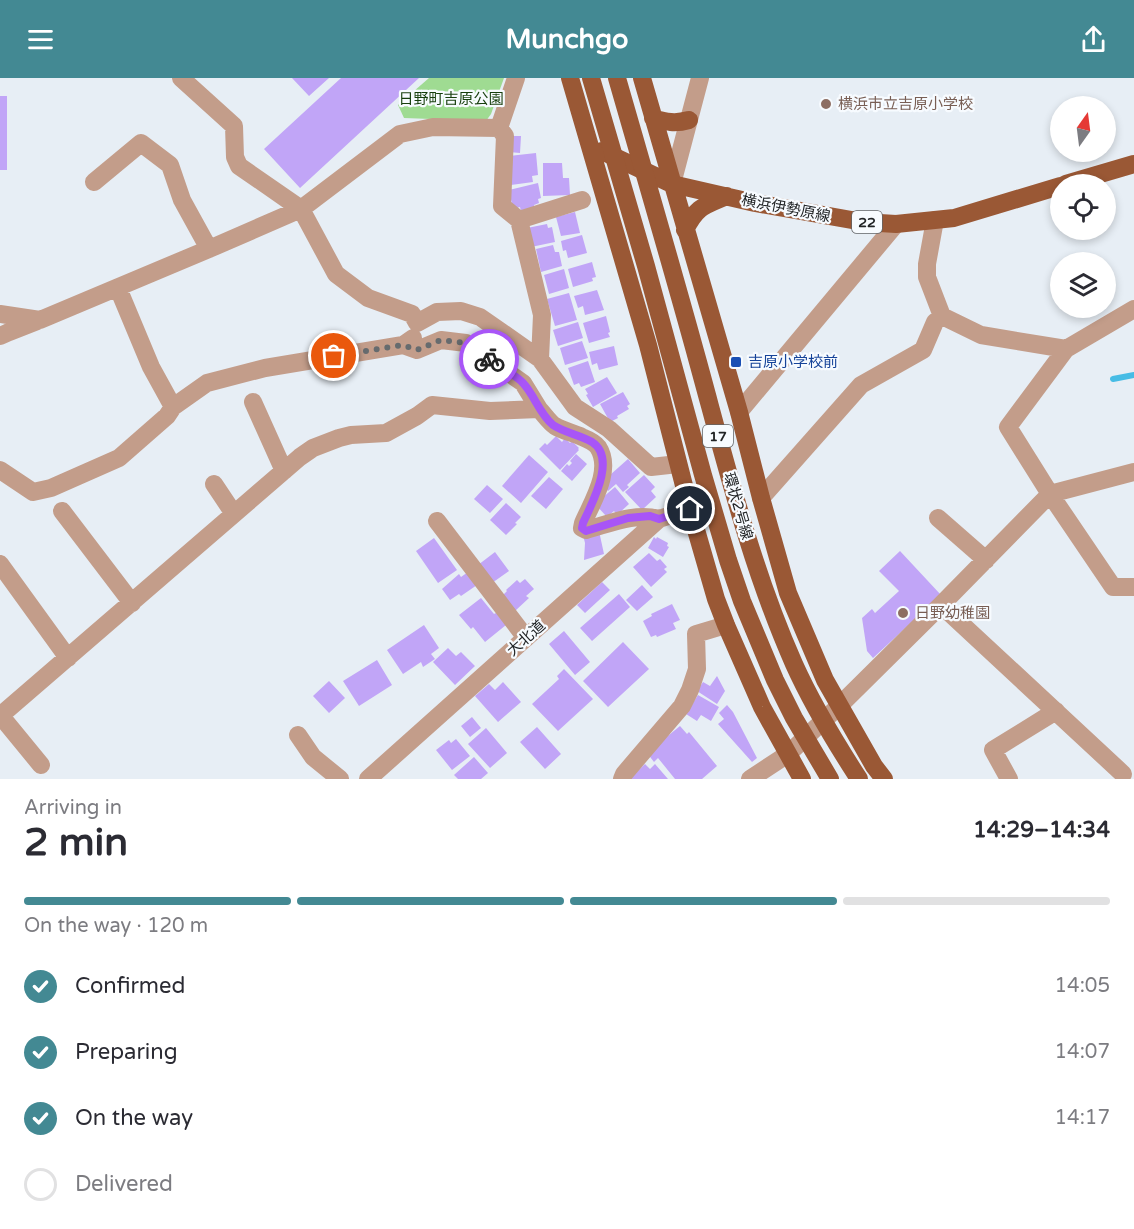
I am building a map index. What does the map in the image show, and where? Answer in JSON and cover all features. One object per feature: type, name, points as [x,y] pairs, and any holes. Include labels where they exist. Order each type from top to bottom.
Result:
[{"type":"main road","points":[[570,78],[648,345],[707,569],[726,625],[762,707],[802,779]]},
{"type":"main road","name":"環状2号線","points":[[591,78],[728,560],[742,601],[775,680],[830,779]]},
{"type":"main road","name":"環状2号線","points":[[617,78],[741,519],[762,584],[800,676],[859,779]]},
{"type":"main road","points":[[642,78],[788,593],[825,680],[874,766],[884,779]]},
{"type":"main road","points":[[653,118],[672,123],[689,120]]},
{"type":"main road","name":"横浜伊勢原線","points":[[590,145],[672,184],[863,222],[896,224],[954,218],[1050,189]]},
{"type":"main road","points":[[1100,174],[1134,164]]},
{"type":"main road","points":[[685,230],[695,213],[703,206],[727,196]]},
{"type":"street","points":[[181,78],[234,126],[235,158],[238,166],[301,209],[336,274],[368,298],[412,314],[419,328]]},
{"type":"street","points":[[499,128],[516,78]]},
{"type":"street","points":[[672,184],[700,78]]},
{"type":"street","points":[[0,336],[301,209],[400,134],[433,127],[499,128]]},
{"type":"street","points":[[499,128],[505,136],[502,206],[519,220],[542,315],[540,359]]},
{"type":"street","points":[[94,182],[141,143],[170,165],[182,200],[209,249]]},
{"type":"street","points":[[519,220],[582,200]]},
{"type":"street","points":[[935,220],[927,264],[927,277],[942,316],[981,335],[1066,349]]},
{"type":"street","points":[[738,412],[896,224]]},
{"type":"street","points":[[118,288],[152,368],[173,407]]},
{"type":"street","points":[[1134,309],[1066,349],[1008,428],[1113,587],[1134,587]]},
{"type":"street","points":[[403,345],[436,312],[461,311],[480,317],[540,359],[575,407],[609,429],[651,467],[678,464]]},
{"type":"street","points":[[0,314],[40,320]]},
{"type":"street","points":[[761,498],[861,385],[923,350],[935,322],[942,316]]},
{"type":"street","points":[[0,470],[33,492],[51,488],[119,458],[167,416],[173,407],[207,383],[403,345],[417,350],[441,340],[466,343],[523,383],[539,409],[555,426],[581,436],[598,448],[603,470],[599,487],[582,528],[586,531],[642,516],[659,519]]},
{"type":"street","points":[[253,402],[284,471]]},
{"type":"street","points":[[41,765],[0,716],[300,457],[313,448],[351,435],[386,433],[432,405],[490,411],[539,409]]},
{"type":"street","points":[[750,779],[788,754],[839,706],[1050,494],[1134,472]]},
{"type":"street","points":[[214,484],[234,514]]},
{"type":"street","name":"大北道","points":[[368,779],[659,519],[690,509]]},
{"type":"street","points":[[62,511],[132,603]]},
{"type":"street","points":[[938,518],[986,560]]},
{"type":"street","points":[[437,521],[526,638]]},
{"type":"street","points":[[0,564],[68,658]]},
{"type":"street","points":[[942,605],[1123,774]]},
{"type":"street","points":[[622,779],[682,706],[697,669],[696,634],[726,625]]},
{"type":"street","points":[[1010,779],[993,750],[1056,711]]},
{"type":"street","points":[[298,735],[313,757],[340,779]]},
{"type":"green space","name":"日野町吉原公園","points":[[429,78],[504,78],[491,114],[486,121],[404,118],[398,105]]},
{"type":"building","points":[[292,78],[329,78],[309,96]]},
{"type":"building","points":[[341,78],[419,78],[300,188],[264,149]]},
{"type":"building","points":[[0,96],[7,96],[7,170],[0,170]]},
{"type":"building","points":[[509,136],[521,136],[520,153],[509,152]]},
{"type":"building","points":[[536,153],[538,175],[532,176],[533,182],[511,185],[509,156]]},
{"type":"building","points":[[543,163],[562,163],[563,178],[569,178],[570,195],[543,196]]},
{"type":"building","points":[[538,183],[541,198],[538,199],[539,203],[534,205],[534,208],[521,211],[520,207],[513,209],[509,190]]},
{"type":"building","points":[[575,212],[580,233],[561,236],[556,217]]},
{"type":"building","points":[[547,224],[548,228],[552,227],[555,242],[531,247],[527,228]]},
{"type":"building","points":[[582,235],[587,253],[568,258],[566,250],[563,251],[561,241]]},
{"type":"building","points":[[553,245],[555,252],[559,252],[562,266],[541,272],[536,249]]},
{"type":"building","points":[[592,262],[596,277],[592,278],[593,281],[573,287],[568,269]]},
{"type":"building","points":[[564,269],[569,288],[549,294],[544,275]]},
{"type":"building","points":[[597,290],[604,310],[585,315],[583,306],[578,308],[574,296]]},
{"type":"building","points":[[569,293],[577,320],[555,326],[547,299]]},
{"type":"building","points":[[606,316],[610,337],[589,343],[583,323]]},
{"type":"building","points":[[578,322],[583,338],[558,346],[553,330]]},
{"type":"building","points":[[582,341],[588,358],[565,365],[560,348]]},
{"type":"building","points":[[614,346],[618,365],[599,370],[597,363],[592,365],[589,352]]},
{"type":"building","points":[[588,361],[595,382],[581,387],[579,383],[574,385],[568,368]]},
{"type":"building","points":[[607,377],[617,393],[593,407],[585,389]]},
{"type":"building","points":[[623,392],[630,404],[627,406],[629,409],[610,422],[600,404]]},
{"type":"building","points":[[556,436],[562,442],[565,438],[570,443],[572,441],[579,448],[560,470],[539,449]]},
{"type":"building","points":[[576,454],[587,464],[572,481],[561,471],[567,464],[569,466],[572,463],[570,461]]},
{"type":"building","points":[[529,455],[548,472],[521,503],[502,486]]},
{"type":"building","points":[[628,459],[640,473],[623,492],[616,484],[608,491],[601,483]]},
{"type":"building","points":[[644,475],[655,487],[651,491],[656,497],[642,510],[625,492]]},
{"type":"building","points":[[549,477],[563,489],[546,509],[531,496]]},
{"type":"building","points":[[487,485],[503,499],[490,513],[474,499]]},
{"type":"building","points":[[615,487],[629,504],[617,515],[614,511],[607,517],[595,504]]},
{"type":"building","points":[[506,503],[521,517],[506,535],[490,520]]},
{"type":"building","points":[[599,531],[604,554],[584,560],[583,535]]},
{"type":"building","points":[[654,537],[668,543],[669,547],[663,557],[648,548]]},
{"type":"building","points":[[434,538],[457,570],[438,583],[416,551]]},
{"type":"building","points":[[900,551],[941,595],[873,658],[867,651],[862,618],[872,609],[875,613],[899,591],[879,571]]},
{"type":"building","points":[[495,552],[509,571],[492,583],[478,565]]},
{"type":"building","points":[[649,553],[657,561],[660,559],[667,567],[664,569],[667,572],[651,587],[633,567]]},
{"type":"building","points":[[468,572],[477,585],[461,596],[459,594],[450,600],[442,589],[459,574],[461,577]]},
{"type":"building","points":[[525,579],[534,589],[526,596],[529,598],[515,611],[502,596],[517,580],[520,583]]},
{"type":"building","points":[[602,582],[610,590],[585,613],[577,605]]},
{"type":"building","points":[[642,585],[653,597],[637,611],[626,600]]},
{"type":"building","points":[[619,594],[630,607],[592,641],[580,628]]},
{"type":"building","points":[[481,598],[506,625],[485,642],[459,615]]},
{"type":"building","points":[[672,604],[680,620],[673,623],[676,629],[657,637],[656,635],[651,637],[643,621],[652,616],[651,614]]},
{"type":"building","points":[[424,625],[439,648],[431,654],[435,659],[423,667],[421,662],[403,674],[387,650]]},
{"type":"building","points":[[564,631],[590,662],[575,675],[549,644]]},
{"type":"building","points":[[623,642],[649,669],[608,707],[583,681]]},
{"type":"building","points":[[448,648],[456,656],[461,652],[475,666],[455,685],[433,662]]},
{"type":"building","points":[[377,660],[392,685],[359,706],[343,681]]},
{"type":"building","points":[[564,669],[593,699],[558,731],[532,704],[559,679],[557,676]]},
{"type":"building","points":[[717,676],[725,691],[717,704],[697,691],[703,682],[710,686]]},
{"type":"building","points":[[329,681],[345,698],[329,713],[313,696]]},
{"type":"building","points":[[503,682],[521,702],[498,722],[475,696],[489,684],[495,690]]},
{"type":"building","points":[[698,695],[719,707],[711,721],[701,715],[697,721],[686,714]]},
{"type":"building","points":[[727,705],[757,758],[752,762],[718,724],[724,719],[719,713]]},
{"type":"building","points":[[472,717],[481,728],[470,737],[461,726]]},
{"type":"building","points":[[680,726],[687,734],[689,732],[717,766],[702,779],[675,779],[658,758],[654,762],[647,753]]},
{"type":"building","points":[[537,727],[561,754],[545,769],[520,742]]},
{"type":"building","points":[[486,728],[507,753],[490,768],[468,744]]},
{"type":"building","points":[[456,739],[470,756],[452,770],[436,750],[449,740],[451,743]]},
{"type":"building","points":[[474,757],[488,773],[481,779],[458,779],[454,775]]},
{"type":"building","points":[[645,764],[650,769],[655,764],[668,779],[629,779]]},
{"type":"waterway","points":[[1113,379],[1134,375]]},
{"type":"way so far","points":[[334,356],[403,345],[417,350],[441,340],[466,343],[489,359]]},
{"type":"place","name":"横浜市立吉原小学校","points":[[826,104]]},
{"type":"place","name":"吉原小学校前","points":[[736,362]]},
{"type":"place","name":"日野幼稚園","points":[[903,613]]},
{"type":"route","points":[[489,359],[523,383],[539,409],[555,426],[581,436],[598,448],[603,470],[599,487],[583,523],[582,528],[586,531],[628,518],[650,516],[659,519],[690,509]]}]
